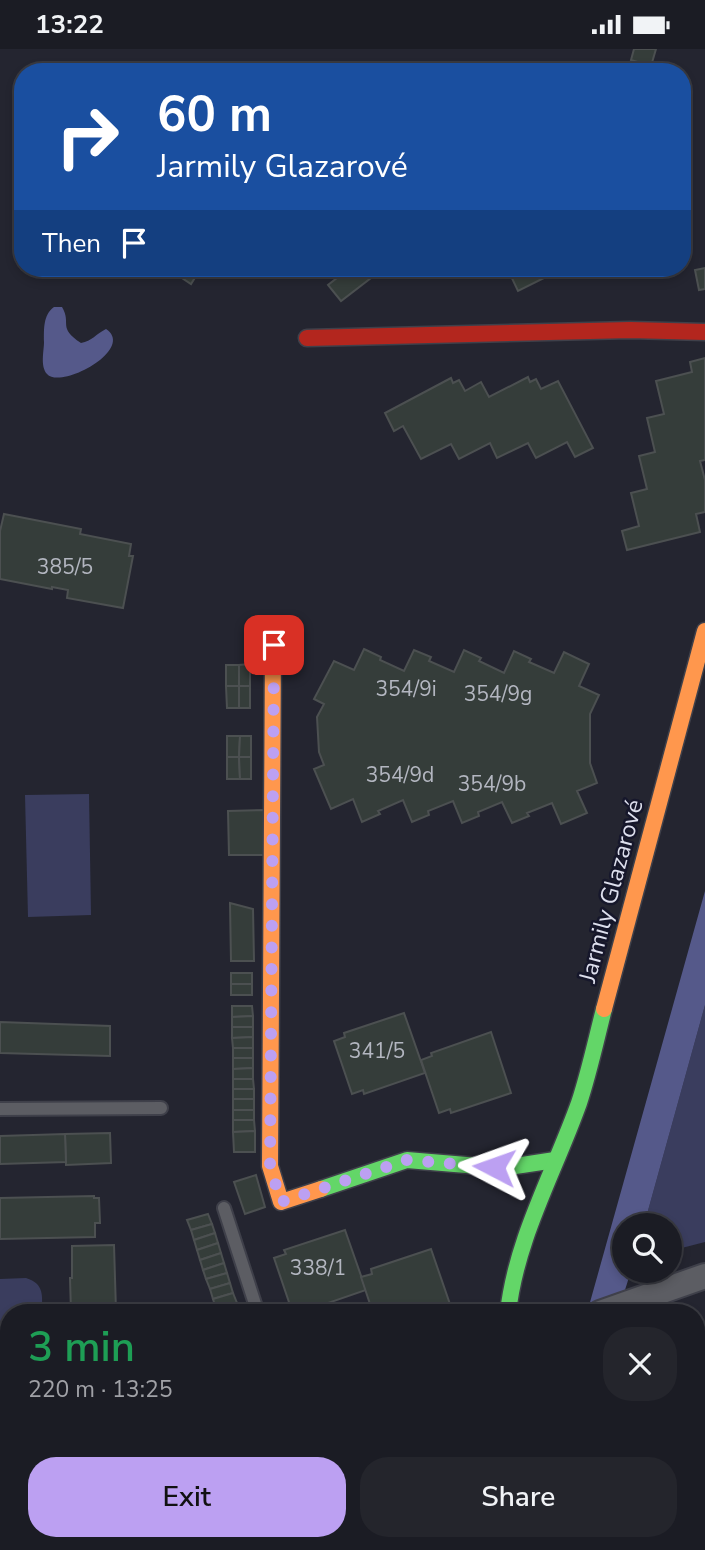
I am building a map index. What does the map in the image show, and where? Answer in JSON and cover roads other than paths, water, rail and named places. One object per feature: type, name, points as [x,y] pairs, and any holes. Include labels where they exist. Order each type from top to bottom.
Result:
[{"type":"street","points":[[307,338],[437,333],[667,330],[705,332]]},
{"type":"street","name":"Jarmily Glazarové","points":[[509,1304],[522,1248],[579,1103],[705,631]]},
{"type":"street","points":[[274,645],[270,1166],[281,1202],[407,1160],[502,1168],[555,1160]]},
{"type":"street","points":[[625,1304],[705,1276]]},
{"type":"lane","points":[[0,1109],[161,1108]]},
{"type":"lane","points":[[224,1208],[255,1304]]}]
